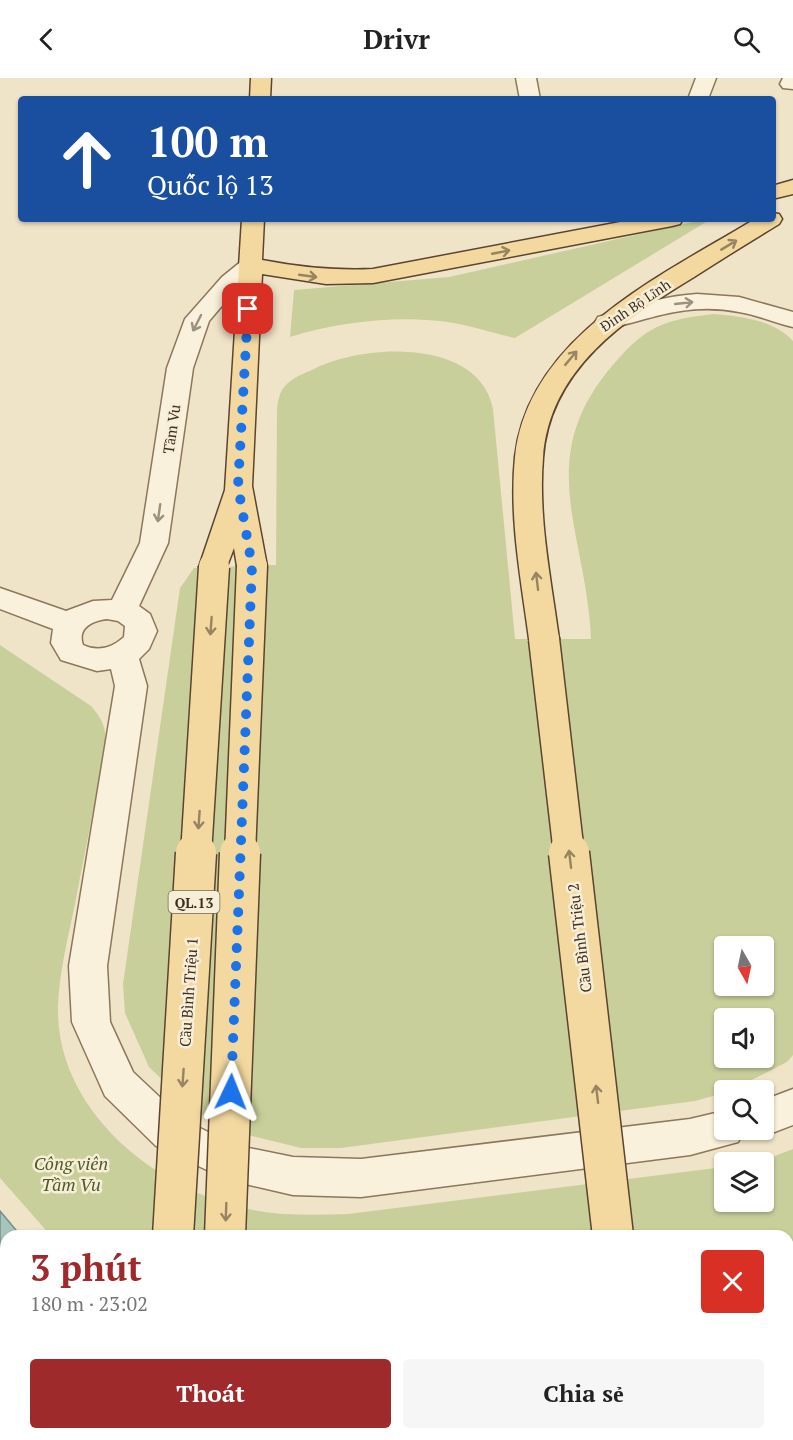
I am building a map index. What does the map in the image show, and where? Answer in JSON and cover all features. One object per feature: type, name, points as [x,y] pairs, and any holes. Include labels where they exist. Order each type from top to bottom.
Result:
[{"type":"main road","points":[[260,96],[261,78]]},
{"type":"main road","points":[[776,192],[793,187]]},
{"type":"main road","name":"Đinh Bộ Lĩnh","points":[[776,217],[793,206]]},
{"type":"main road","name":"QL.13","points":[[225,1230],[252,566],[238,486],[253,222]]},
{"type":"main road","points":[[251,265],[310,277],[338,279],[373,276],[656,222]]},
{"type":"main road","name":"Đinh Bộ Lĩnh","points":[[544,639],[528,501],[527,468],[531,436],[540,407],[554,380],[581,346],[607,322],[629,306],[767,222]]},
{"type":"main road","name":"Cầu Bình Triệu 1","points":[[173,1230],[214,567],[238,486]]},
{"type":"main road","name":"Cầu Bình Triệu 2","points":[[544,639],[612,1230]]},
{"type":"street","points":[[526,78],[529,96]]},
{"type":"street","points":[[700,96],[706,78]]},
{"type":"street","name":"Tầm Vu","points":[[122,610],[154,543],[180,368],[197,319],[230,282],[251,265]]},
{"type":"street","points":[[607,322],[685,302],[718,302],[748,306],[793,320]]},
{"type":"street","points":[[0,598],[71,624]]},
{"type":"street","points":[[122,610],[135,616],[142,626],[141,637],[135,648],[123,656],[107,660],[88,660],[74,654],[66,645],[65,635],[78,617],[92,611],[122,610]]},
{"type":"street","points":[[123,656],[131,686],[88,966],[92,1022],[120,1084],[170,1133],[228,1162],[293,1176],[361,1178],[690,1137],[714,1131]]},
{"type":"street","points":[[774,1115],[793,1107]]},
{"type":"green space","points":[[693,222],[706,222],[515,338],[455,323],[408,319],[368,321],[328,327],[290,337],[294,290],[449,277]]},
{"type":"green space","points":[[713,314],[756,320],[777,328],[793,341],[793,1055],[787,1062],[752,1080],[714,1080],[714,1096],[695,1101],[341,1148],[301,1148],[228,1130],[196,1112],[149,1067],[125,1013],[123,984],[180,588],[194,568],[276,565],[277,408],[282,390],[302,374],[337,360],[363,354],[418,353],[444,358],[466,369],[483,386],[493,409],[515,639],[591,639],[570,498],[569,466],[574,433],[588,400],[624,353],[656,327],[681,319]]},
{"type":"green space","name":"Công viên Tầm Vu","points":[[0,645],[91,706],[101,719],[104,728],[106,744],[64,956],[58,1007],[62,1045],[74,1080],[94,1113],[119,1141],[149,1166],[182,1185],[217,1200],[253,1210],[300,1215],[348,1214],[714,1168],[714,1212],[774,1212],[774,1156],[793,1149],[793,1230],[46,1230],[0,1178]]},
{"type":"water","points":[[0,1211],[16,1230],[0,1230]]},
{"type":"route","points":[[231,1092],[252,566],[238,486],[248,309]]}]
